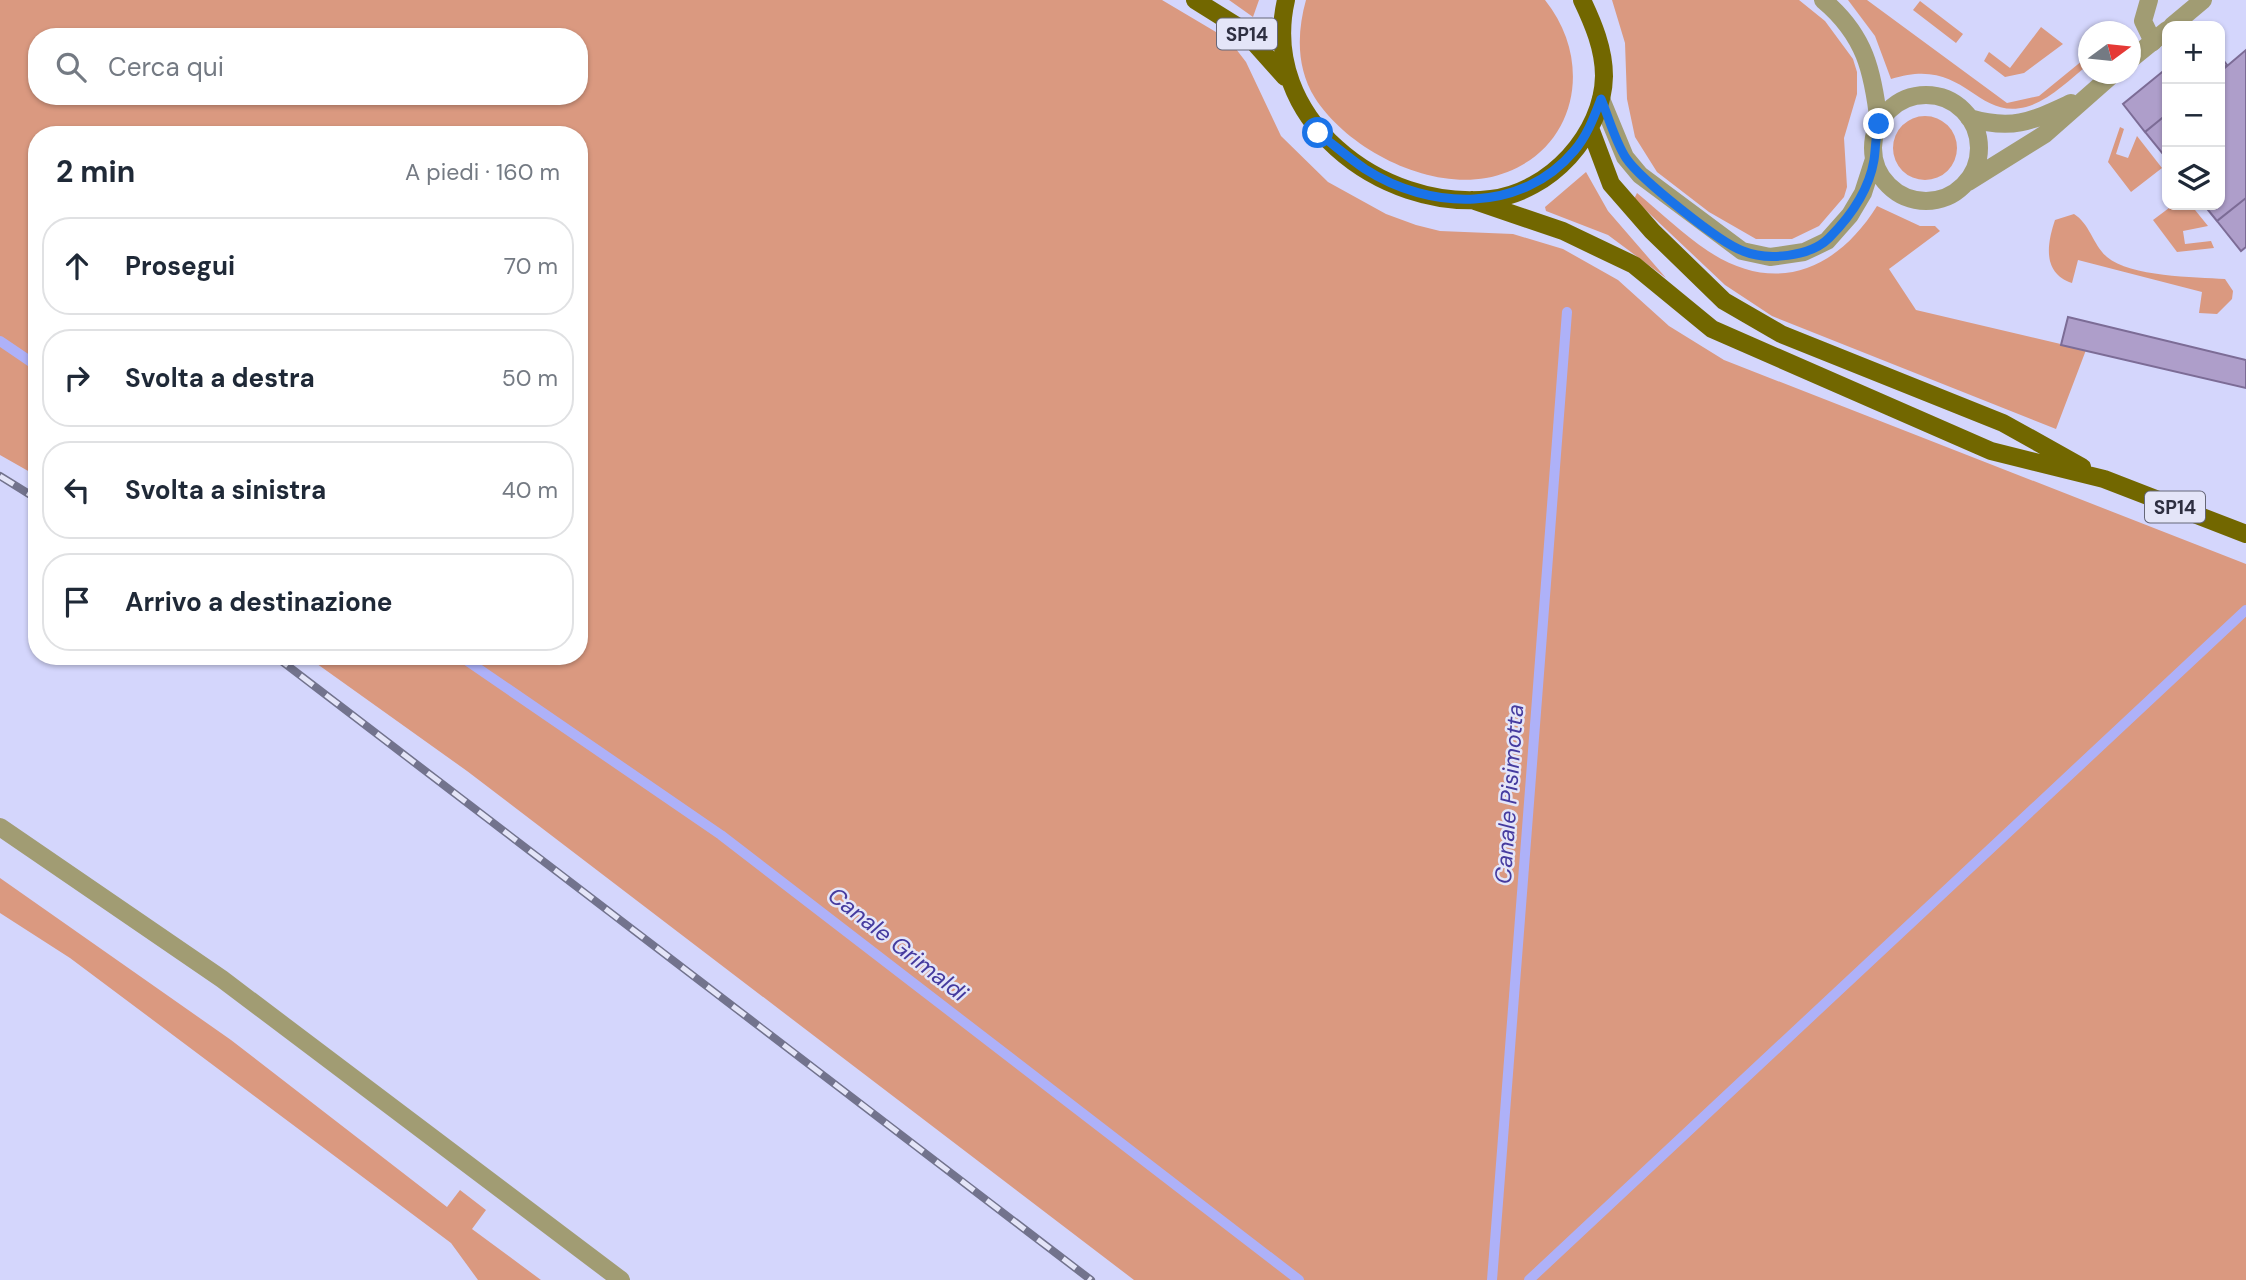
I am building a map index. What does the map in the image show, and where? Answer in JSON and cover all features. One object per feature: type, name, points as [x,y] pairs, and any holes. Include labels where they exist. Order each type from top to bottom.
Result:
[{"type":"main road","name":"SP14","points":[[1195,0],[1243,30],[1287,80]]},
{"type":"main road","points":[[1286,0],[1280,43],[1287,80],[1298,104],[1318,133],[1366,170],[1417,191],[1472,200],[1563,231],[1634,265],[1712,329],[1991,451],[2104,479]]},
{"type":"main road","points":[[1472,200],[1493,199],[1536,183],[1558,167],[1590,128],[1601,99],[1604,74],[1592,21],[1582,0]]},
{"type":"main road","points":[[1590,128],[1611,184],[1652,231],[1724,301],[1780,334],[2003,423],[2104,479]]},
{"type":"main road","name":"SP14","points":[[2104,479],[2246,534]]},
{"type":"street","points":[[1592,0],[1592,21]]},
{"type":"street","points":[[1823,0],[1841,15],[1860,42],[1873,74],[1879,124]]},
{"type":"street","points":[[2141,51],[2160,36],[2143,21],[2149,0]]},
{"type":"street","points":[[2178,21],[2203,0]]},
{"type":"street","points":[[1874,159],[1880,175],[1905,197],[1922,201],[1938,200],[1954,194],[2045,134],[2100,84]]},
{"type":"street","points":[[1601,99],[1625,157],[1640,175],[1742,251],[1770,257],[1804,252],[1827,241],[1850,215],[1863,192],[1874,159],[1874,141],[1879,124],[1890,110],[1905,100],[1923,96],[1949,101],[1969,118],[1977,133],[1979,151],[1976,168],[1967,183]]},
{"type":"street","points":[[1969,118],[1991,125],[2010,126],[2032,121],[2084,97]]},
{"type":"street","points":[[0,827],[222,979],[621,1280]]},
{"type":"shaded area","points":[[0,0],[1162,0],[1221,35],[1236,49],[1246,62],[1281,136],[1328,182],[1386,214],[1440,231],[1513,234],[1563,249],[1618,280],[1669,326],[1724,360],[2246,564],[2246,1280],[1134,1280],[467,771],[319,665],[588,665],[588,126],[28,126],[28,471],[0,455]]},
{"type":"shaded area","points":[[1229,0],[1259,0],[1253,17]]},
{"type":"shaded area","points":[[1306,0],[1545,0],[1561,26],[1571,53],[1573,81],[1568,107],[1557,132],[1540,152],[1516,168],[1486,178],[1462,180],[1438,177],[1390,161],[1347,133],[1315,98],[1301,62],[1300,37]]},
{"type":"shaded area","points":[[1612,0],[1799,0],[1825,21],[1853,59],[1857,72],[1857,94],[1844,138],[1847,187],[1844,197],[1819,226],[1792,239],[1756,239],[1709,212],[1657,172],[1635,137],[1627,99],[1625,43]]},
{"type":"shaded area","points":[[1848,0],[1867,0],[2007,103],[2039,96],[2078,64],[2078,73],[2043,100],[2026,107],[2008,109],[1993,105],[1953,81],[1936,75],[1916,74],[1891,79],[1875,36]]},
{"type":"shaded area","points":[[1920,1],[1963,34],[1956,43],[1913,10]]},
{"type":"shaded area","points":[[2041,27],[2063,44],[2024,73],[2005,77],[1984,61],[1989,52],[2010,68]]},
{"type":"shaded area","points":[[1919,116],[1931,116],[1948,125],[1955,136],[1955,160],[1948,171],[1931,180],[1919,180],[1907,175],[1898,166],[1893,154],[1893,142],[1898,130],[1907,121]]},
{"type":"shaded area","points":[[2120,127],[2124,129],[2116,154],[2128,158],[2137,136],[2162,168],[2131,192],[2108,162]]},
{"type":"shaded area","points":[[1586,172],[1608,211],[1666,278],[1608,235],[1546,211],[1545,207]]},
{"type":"shaded area","points":[[1637,193],[1708,251],[1733,265],[1757,272],[1781,273],[1803,269],[1824,260],[1861,228],[1877,206],[1920,226],[1935,226],[1940,231],[1889,269],[1916,310],[2086,350],[2056,429],[1772,316],[1725,285],[1634,199]]},
{"type":"shaded area","points":[[2166,210],[2195,210],[2208,226],[2183,231],[2185,244],[2211,241],[2214,248],[2177,252],[2153,220]]},
{"type":"shaded area","points":[[2074,214],[2084,223],[2102,252],[2117,264],[2163,275],[2225,279],[2233,291],[2232,299],[2217,314],[2199,313],[2202,292],[2078,260],[2072,283],[2062,278],[2051,265],[2050,239],[2055,220]]},
{"type":"shaded area","points":[[0,878],[231,1040],[447,1207],[460,1190],[486,1210],[472,1229],[541,1280],[478,1280],[451,1243],[70,958],[0,913]]},
{"type":"building","points":[[2246,50],[2246,198],[2217,221],[2208,210],[2225,210],[2225,68]]},
{"type":"building","points":[[2162,72],[2162,118],[2145,132],[2123,104]]},
{"type":"building","points":[[2162,118],[2162,153],[2145,132]]},
{"type":"building","points":[[2246,198],[2246,247],[2241,251],[2217,221]]},
{"type":"building","points":[[2068,317],[2246,360],[2246,388],[2061,345]]},
{"type":"waterway","name":"Canale Pisimotta","points":[[1492,1280],[1567,312]]},
{"type":"waterway","name":"Canale Grimaldi","points":[[0,341],[28,360]]},
{"type":"waterway","points":[[1529,1280],[2246,610]]},
{"type":"waterway","name":"Canale Grimaldi","points":[[473,665],[721,835],[1299,1280]]},
{"type":"railway","points":[[0,476],[28,493]]},
{"type":"railway","points":[[287,665],[1091,1280]]},
{"type":"route","points":[[1318,133],[1366,170],[1391,182],[1443,198],[1493,199],[1536,183],[1558,167],[1575,150],[1590,128],[1601,99],[1625,157],[1640,175],[1742,251],[1770,257],[1804,252],[1827,241],[1850,215],[1863,192],[1874,159],[1874,141],[1879,124]]}]
